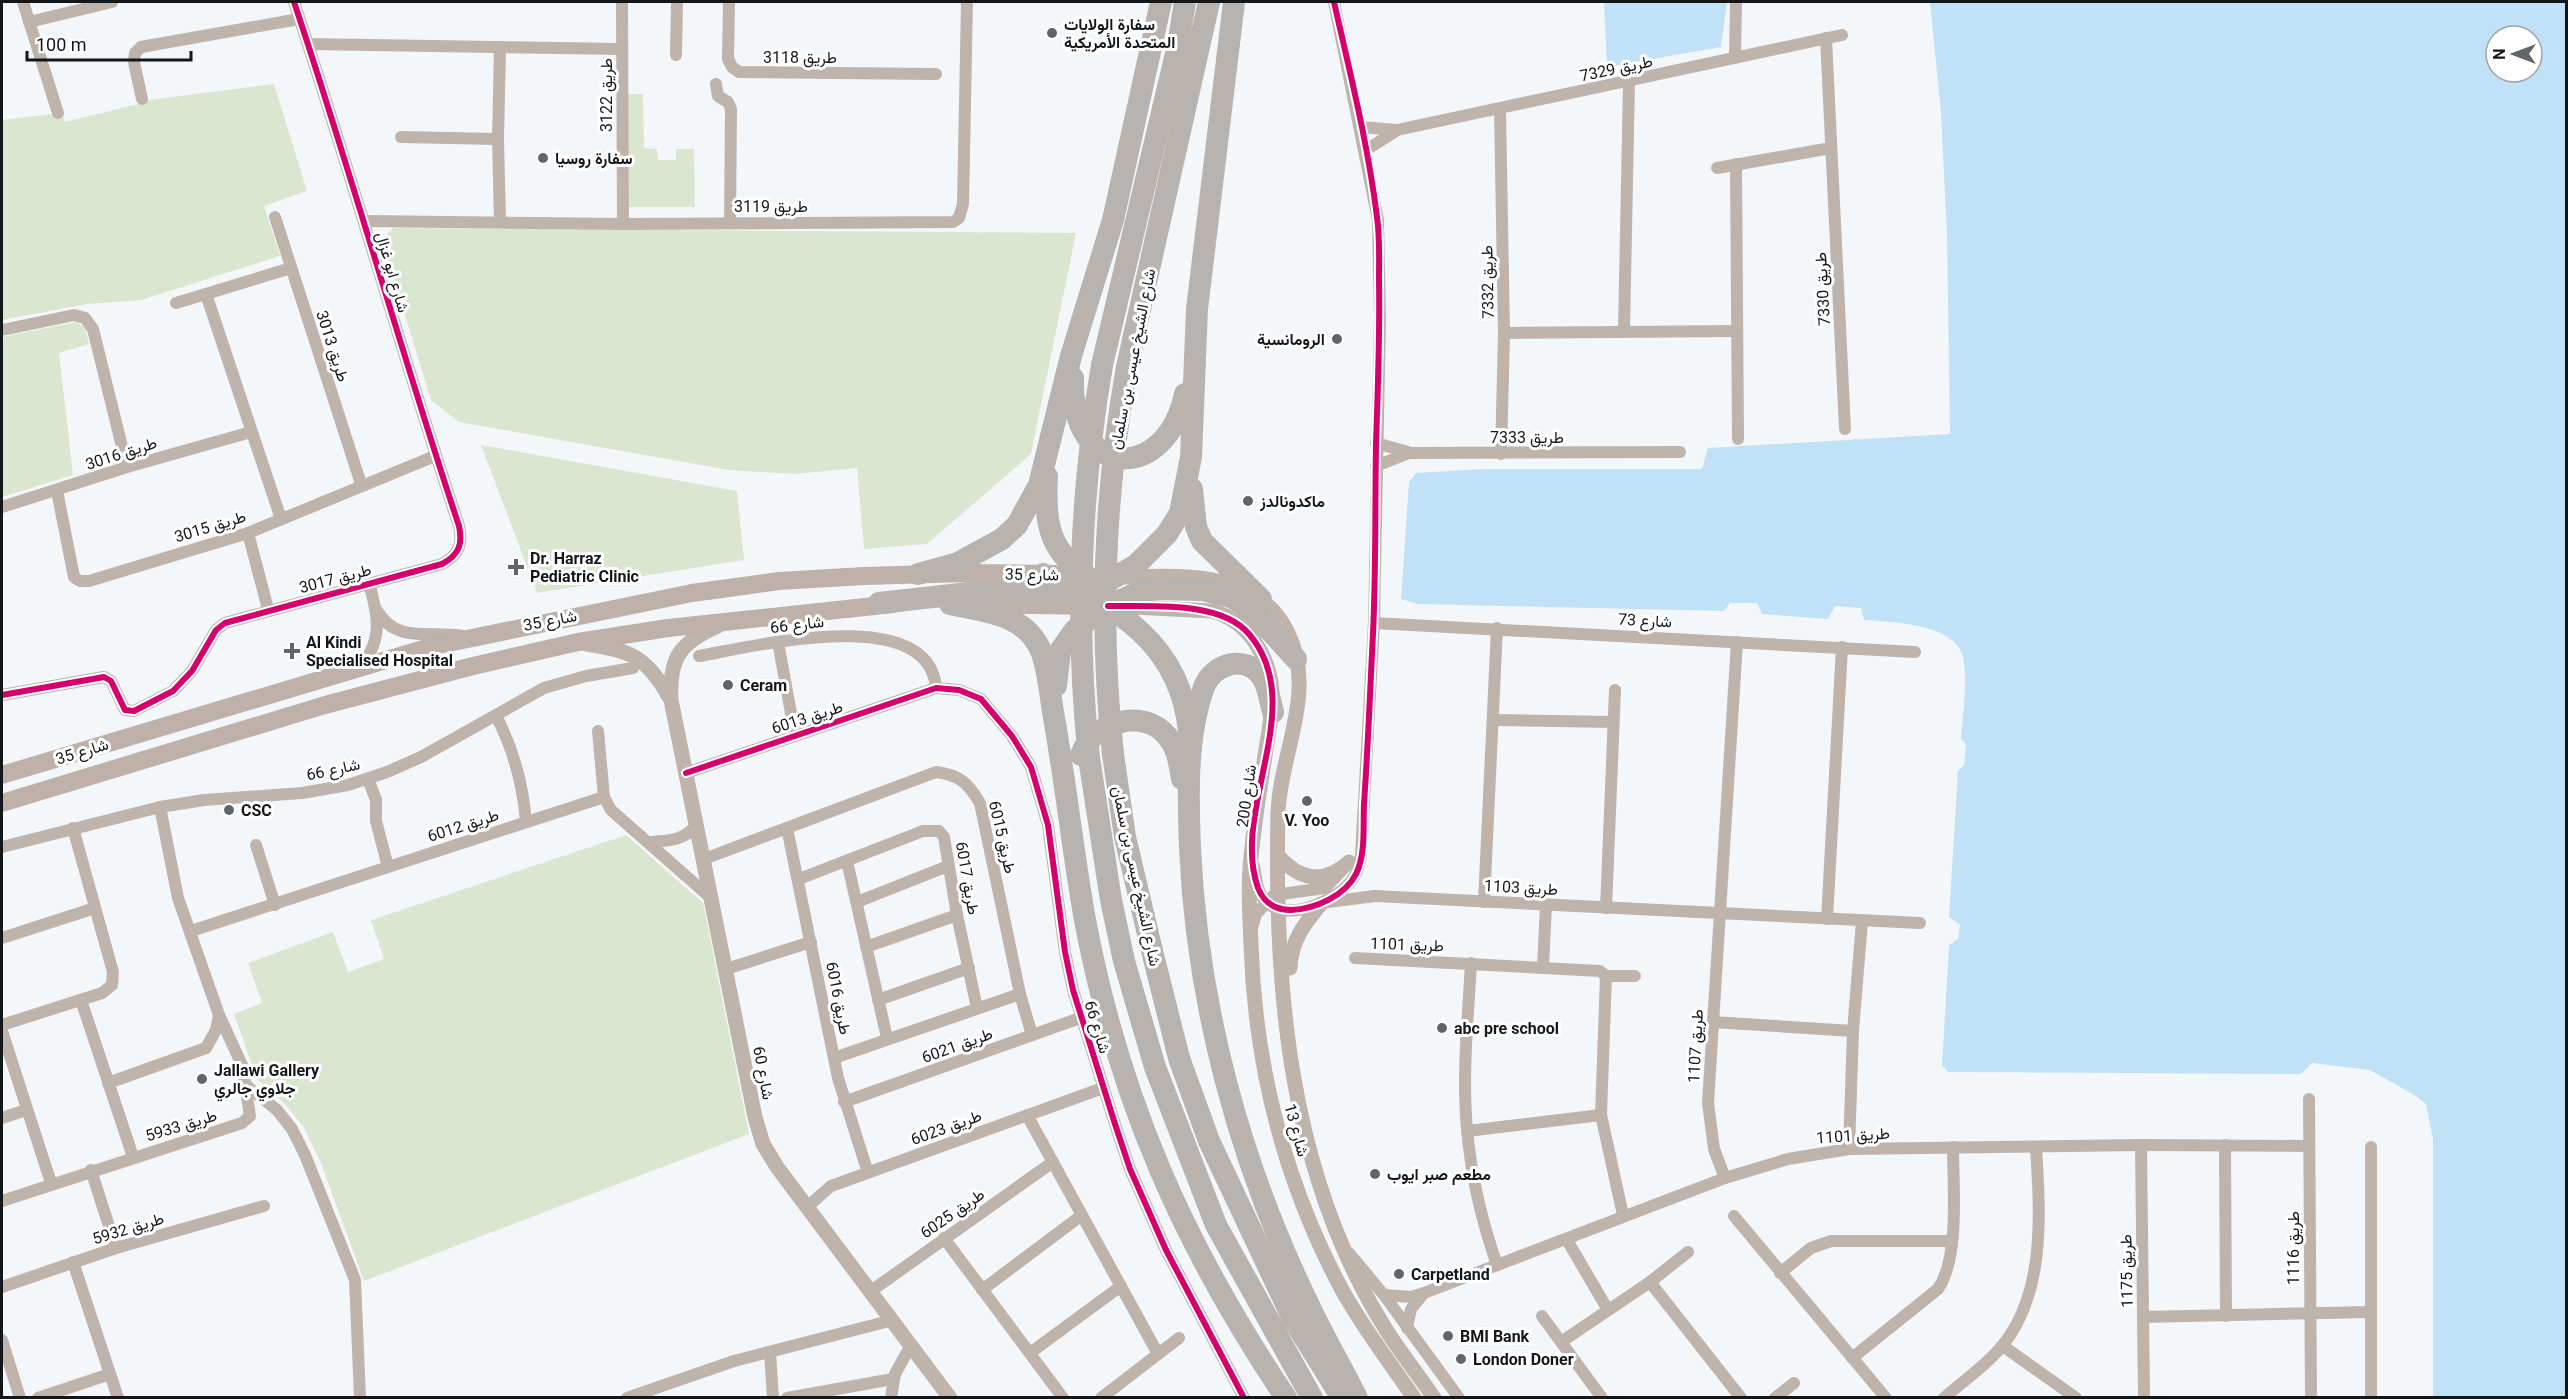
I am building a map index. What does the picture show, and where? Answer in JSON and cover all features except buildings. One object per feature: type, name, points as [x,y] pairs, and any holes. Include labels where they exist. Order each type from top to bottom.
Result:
[{"type":"highway","points":[[918,573],[958,563],[980,552],[1010,532],[1023,516],[1036,493],[1065,379],[1116,209],[1161,2]]},
{"type":"highway","name":"شارع الشيخ عيسى بن سلمان","points":[[1185,2],[1178,45],[1102,365],[1093,417],[1083,528],[1081,644],[1089,758],[1111,900],[1124,961],[1155,1067],[1216,1225],[1312,1398]]},
{"type":"highway","name":"شارع الشيخ عيسى بن سلمان","points":[[1209,2],[1127,367],[1114,440],[1105,553],[1105,658],[1113,754],[1125,837],[1179,1058],[1209,1141],[1293,1319],[1342,1398]]},
{"type":"highway","points":[[1234,2],[1197,309],[1191,457],[1193,507],[1196,527],[1202,542],[1262,599]]},
{"type":"highway","points":[[1085,311],[1073,378],[1075,409],[1089,442],[1101,454],[1110,458],[1144,454],[1169,435],[1181,412],[1194,354]]},
{"type":"highway","points":[[1049,448],[1047,519],[1053,542],[1066,561],[1108,591],[1128,620],[1158,649],[1176,679],[1187,712],[1191,757]]},
{"type":"highway","points":[[1060,751],[1056,685],[1060,651],[1108,591],[1152,550],[1171,527],[1182,504],[1191,457]]},
{"type":"highway","points":[[1043,574],[1108,591]]},
{"type":"highway","points":[[879,603],[969,593],[1203,590],[1231,597],[1253,612],[1296,659]]},
{"type":"highway","points":[[950,604],[1006,616],[1018,621],[1031,632],[1041,652],[1102,1002],[1125,1081],[1156,1166],[1189,1235],[1244,1334],[1286,1398]]},
{"type":"highway","points":[[1273,712],[1262,678],[1252,669],[1241,664],[1228,664],[1216,670],[1207,680],[1201,695],[1191,757],[1188,816],[1192,909],[1203,987],[1239,1127],[1270,1218],[1306,1301],[1358,1398]]},
{"type":"highway","points":[[1072,840],[1073,792],[1076,768],[1083,748],[1099,730],[1123,721],[1140,719],[1156,725],[1176,749],[1188,816]]},
{"type":"main road","name":"شارع 35","points":[[2,775],[469,637],[693,593],[779,581],[918,573],[1043,574]]},
{"type":"main road","name":"شارع 35","points":[[2,803],[370,692],[578,642],[879,603],[950,604],[1108,591]]},
{"type":"street","points":[[22,2],[58,113]]},
{"type":"street","points":[[29,22],[112,2]]},
{"type":"street","name":"شارع ابو غزال","points":[[294,2],[364,221],[435,456],[459,526],[462,538],[459,551]]},
{"type":"street","name":"طريق 3122","points":[[622,2],[623,224]]},
{"type":"street","points":[[676,55],[677,2]]},
{"type":"street","name":"طريق 3118","points":[[729,2],[728,59],[732,67],[739,72],[936,74]]},
{"type":"street","name":"طريق 3119","points":[[364,221],[623,224],[945,223],[958,218],[963,204],[967,2]]},
{"type":"street","points":[[1297,1100],[1303,1088],[1291,1001],[1290,953],[1299,931],[1321,904],[1345,888],[1354,877],[1361,855],[1374,623],[1380,317],[1378,220],[1336,2]]},
{"type":"street","points":[[1735,58],[1736,2]]},
{"type":"street","points":[[142,99],[134,62],[135,53],[141,47],[299,18]]},
{"type":"street","name":"طريق 7329","points":[[1361,127],[1397,130],[1629,82],[1842,34]]},
{"type":"street","name":"طريق 7330","points":[[1826,38],[1845,429]]},
{"type":"street","points":[[308,44],[622,49]]},
{"type":"street","points":[[500,47],[498,139],[500,222]]},
{"type":"street","points":[[1624,331],[1629,82]]},
{"type":"street","points":[[716,84],[718,96],[728,102],[731,109],[730,223]]},
{"type":"street","name":"طريق 7332","points":[[1500,109],[1504,333],[1501,454]]},
{"type":"street","name":"طريق 7329","points":[[1366,150],[1397,130]]},
{"type":"street","points":[[401,137],[498,139]]},
{"type":"street","points":[[1717,168],[1831,148]]},
{"type":"street","points":[[1736,164],[1738,439]]},
{"type":"street","name":"طريق 3013","points":[[275,217],[361,484]]},
{"type":"street","points":[[176,303],[291,268]]},
{"type":"street","points":[[206,294],[281,519]]},
{"type":"street","points":[[2,330],[74,315],[85,318],[93,328],[127,467]]},
{"type":"street","points":[[1504,333],[1737,331]]},
{"type":"street","name":"طريق 3016","points":[[2,507],[127,467],[251,432]]},
{"type":"street","points":[[1376,443],[1409,453]]},
{"type":"street","name":"طريق 7333","points":[[1376,466],[1409,453],[1680,452]]},
{"type":"street","name":"طريق 3015","points":[[57,491],[74,577],[80,581],[89,581],[248,533],[361,484],[435,456]]},
{"type":"street","points":[[248,533],[268,609]]},
{"type":"street","name":"طريق 3017","points":[[2,694],[100,677],[111,681],[125,710],[134,711],[161,699],[183,682],[216,630],[231,620],[442,564],[453,558],[459,551]]},
{"type":"street","name":"شارع 200","points":[[1108,591],[1212,579],[1239,585],[1262,599],[1276,613],[1288,633],[1296,659],[1299,693],[1296,728],[1285,768],[1278,809],[1279,909]]},
{"type":"street","points":[[359,668],[376,641],[379,630],[369,583]]},
{"type":"street","name":"شارع 200","points":[[1108,591],[1212,611],[1234,620],[1250,634],[1262,653],[1271,677],[1273,712],[1253,840],[1258,888],[1266,901]]},
{"type":"street","points":[[376,609],[390,627],[401,632],[469,637]]},
{"type":"street","points":[[670,700],[670,682],[674,661],[681,648],[695,636],[729,621]]},
{"type":"street","name":"شارع 73","points":[[1374,623],[1915,652]]},
{"type":"street","points":[[1484,902],[1497,628]]},
{"type":"street","name":"شارع 66","points":[[699,656],[778,642],[839,636],[870,638],[903,645],[923,657],[933,672],[936,688],[959,690],[981,699],[1012,736],[1031,767],[1048,825],[1065,952],[1080,1018],[1130,1169],[1166,1250],[1241,1396]]},
{"type":"street","points":[[578,642],[620,649],[646,663],[657,675],[670,700]]},
{"type":"street","name":"طريق 6013","points":[[778,642],[795,735]]},
{"type":"street","points":[[1719,914],[1737,642]]},
{"type":"street","points":[[1827,919],[1842,647]]},
{"type":"street","name":"شارع 66","points":[[2,847],[160,807],[204,800],[311,791],[368,779],[421,757],[544,688],[586,676],[633,668]]},
{"type":"street","name":"طريق 6013","points":[[686,773],[936,688]]},
{"type":"street","points":[[1606,908],[1615,690]]},
{"type":"street","name":"شارع 60","points":[[670,700],[755,1117],[763,1144],[777,1167],[950,1398]]},
{"type":"street","points":[[495,716],[517,771],[526,822]]},
{"type":"street","points":[[1493,720],[1613,722]]},
{"type":"street","points":[[598,731],[604,797],[611,810],[711,898]]},
{"type":"street","name":"طريق 6015","points":[[704,858],[936,772],[953,774],[968,783],[980,803],[1020,994],[1032,1035]]},
{"type":"street","points":[[368,779],[376,800],[376,820],[388,867]]},
{"type":"street","name":"طريق 6012","points":[[191,931],[604,797]]},
{"type":"street","name":"طريق 5933","points":[[2,1201],[90,1170],[246,1122],[250,1116],[247,1086],[237,1050],[219,1016],[170,866],[160,807]]},
{"type":"street","points":[[649,842],[677,840],[688,836],[697,825]]},
{"type":"street","points":[[1250,934],[1256,914],[1266,901],[1279,892],[1308,892],[1325,888],[1338,878],[1348,862],[1363,826]]},
{"type":"street","points":[[2,1025],[108,990],[114,979],[73,828]]},
{"type":"street","name":"طريق 6016","points":[[787,828],[844,1102],[867,1173]]},
{"type":"street","name":"طريق 6017","points":[[799,879],[932,830],[939,831],[944,837],[957,915],[977,1008]]},
{"type":"street","name":"شارع 13","points":[[1253,840],[1250,869],[1253,1001],[1265,1083],[1289,1169],[1308,1220],[1341,1289],[1367,1332],[1414,1398]]},
{"type":"street","points":[[256,845],[275,905]]},
{"type":"street","points":[[1278,856],[1288,866],[1313,877],[1337,873],[1348,862]]},
{"type":"street","points":[[847,861],[887,1038]]},
{"type":"street","points":[[857,902],[948,866]]},
{"type":"street","name":"طريق 1103","points":[[1321,904],[1375,896],[1920,923]]},
{"type":"street","points":[[1266,901],[1279,909],[1295,910],[1321,904]]},
{"type":"street","points":[[1543,967],[1546,905]]},
{"type":"street","points":[[2,938],[95,908]]},
{"type":"street","name":"شارع 13","points":[[1279,909],[1288,1047],[1297,1100],[1314,1167],[1345,1247],[1385,1327],[1434,1398]]},
{"type":"street","name":"طريق 1107","points":[[1719,914],[1708,1111],[1714,1149],[1725,1178]]},
{"type":"street","points":[[866,947],[957,915]]},
{"type":"street","points":[[1849,1149],[1853,1031],[1862,921]]},
{"type":"street","points":[[726,969],[811,942]]},
{"type":"street","name":"طريق 1101","points":[[1355,958],[1600,971],[1606,976],[1635,975]]},
{"type":"street","points":[[1471,963],[1466,1049],[1467,1131],[1482,1213],[1497,1265]]},
{"type":"street","points":[[878,1000],[969,968]]},
{"type":"street","points":[[1606,976],[1601,1115],[1623,1215]]},
{"type":"street","points":[[834,1058],[1020,994]]},
{"type":"street","points":[[81,1000],[133,1157]]},
{"type":"street","points":[[108,1083],[206,1048],[216,1030],[219,1016]]},
{"type":"street","name":"طريق 6021","points":[[844,1102],[1080,1018]]},
{"type":"street","points":[[1713,1022],[1853,1031]]},
{"type":"street","points":[[2,1031],[51,1183]]},
{"type":"street","points":[[247,1086],[277,1110],[292,1129],[305,1155],[355,1281],[360,1398]]},
{"type":"street","name":"طريق 6023","points":[[807,1207],[831,1186],[1103,1088]]},
{"type":"street","name":"طريق 1116","points":[[2309,1099],[2310,1398]]},
{"type":"street","points":[[2,1118],[26,1110]]},
{"type":"street","points":[[1027,1115],[1158,1354]]},
{"type":"street","points":[[1467,1131],[1601,1115]]},
{"type":"street","name":"طريق 1101","points":[[1384,1294],[1412,1296],[1424,1293],[1567,1240],[1623,1215],[1697,1191],[1725,1178],[1788,1159],[1849,1149],[2141,1145],[2309,1146]]},
{"type":"street","name":"طريق 1175","points":[[2141,1145],[2144,1398]]},
{"type":"street","points":[[2225,1145],[2226,1316]]},
{"type":"street","points":[[1852,1358],[1938,1289],[1947,1270],[1953,1147]]},
{"type":"street","points":[[2371,1147],[2371,1398]]},
{"type":"street","points":[[1944,1398],[2003,1346],[2025,1309],[2036,1261],[2038,1186],[2036,1148]]},
{"type":"street","name":"طريق 6025","points":[[871,1291],[1053,1162]]},
{"type":"street","points":[[90,1170],[116,1248]]},
{"type":"street","name":"طريق 5932","points":[[2,1287],[116,1248],[264,1206]]},
{"type":"street","points":[[982,1290],[1082,1215]]},
{"type":"street","points":[[1734,1216],[1886,1398]]},
{"type":"street","points":[[944,1238],[1063,1398]]},
{"type":"street","points":[[1567,1240],[1608,1310]]},
{"type":"street","points":[[1780,1273],[1811,1248],[1831,1241],[1950,1240]]},
{"type":"street","points":[[1345,1247],[1384,1294],[1459,1398]]},
{"type":"street","points":[[1561,1342],[1650,1282],[1688,1252]]},
{"type":"street","points":[[73,1262],[118,1398]]},
{"type":"street","points":[[1650,1282],[1741,1398]]},
{"type":"street","points":[[1030,1353],[1120,1286]]},
{"type":"street","points":[[1407,1328],[1411,1309],[1424,1293]]},
{"type":"street","points":[[2143,1317],[2371,1312]]},
{"type":"street","points":[[1542,1317],[1602,1398]]},
{"type":"street","points":[[627,1398],[734,1361],[892,1320]]},
{"type":"street","points":[[1101,1398],[1179,1338]]},
{"type":"street","points":[[2,1340],[20,1398]]},
{"type":"street","points":[[891,1398],[893,1379],[911,1345]]},
{"type":"street","points":[[2003,1346],[2073,1397]]},
{"type":"street","points":[[770,1353],[773,1398]]},
{"type":"street","points":[[38,1398],[110,1374]]},
{"type":"street","points":[[788,1398],[893,1379]]},
{"type":"street","points":[[1775,1398],[1794,1383]]},
{"type":"green space","points":[[274,84],[307,191],[264,206],[280,256],[141,300],[87,304],[2,320],[2,120],[61,113],[65,122],[142,103],[142,101]]},
{"type":"green space","points":[[628,94],[643,94],[644,148],[657,149],[658,160],[676,160],[676,149],[694,149],[695,207],[629,207]]},
{"type":"green space","points":[[393,228],[1076,233],[1031,454],[927,544],[864,549],[857,468],[794,474],[729,470],[459,422],[431,400],[382,240]]},
{"type":"green space","points":[[76,322],[85,328],[89,344],[59,353],[73,475],[2,497],[2,337]]},
{"type":"green space","points":[[481,445],[737,491],[744,560],[537,593]]},
{"type":"green space","points":[[626,835],[703,903],[749,1134],[364,1281],[321,1163],[303,1126],[284,1103],[257,1079],[234,1014],[262,1003],[248,963],[333,932],[348,972],[384,959],[371,920]]},
{"type":"water","points":[[1604,2],[1727,2],[1721,47],[1607,67]]},
{"type":"water","points":[[1930,2],[2566,2],[2566,1397],[2433,1397],[2433,1139],[2426,1104],[2370,1070],[2312,1063],[2301,1074],[1948,1072],[1942,1065],[1949,945],[1958,939],[1960,925],[1949,917],[1958,771],[1964,765],[1966,744],[1961,739],[1965,692],[1963,656],[1959,648],[1941,633],[1916,625],[1864,620],[1861,608],[1835,606],[1828,619],[1762,614],[1757,603],[1730,603],[1724,611],[1417,604],[1401,599],[1409,482],[1416,473],[1482,469],[1702,469],[1708,448],[1950,434],[1947,236],[1941,113]]},
{"type":"cycle path","points":[[2,695],[104,677],[111,681],[125,710],[134,711],[173,691],[192,671],[216,630],[225,623],[442,564],[456,553],[460,544],[459,526],[294,2]]},
{"type":"cycle path","points":[[1108,606],[1163,606],[1203,610],[1221,615],[1236,623],[1249,634],[1266,662],[1272,693],[1271,725],[1253,825],[1252,857],[1258,888],[1263,898],[1271,905],[1291,910],[1319,904],[1345,889],[1359,866],[1363,839],[1375,587],[1379,248],[1369,163],[1334,2]]},
{"type":"cycle path","points":[[686,773],[936,688],[959,690],[981,699],[1012,736],[1031,767],[1048,825],[1065,952],[1073,990],[1130,1169],[1166,1250],[1244,1398]]},
{"type":"place","name":"سفارة الولايات المتحدة الأمريكية","points":[[1052,33]]},
{"type":"place","name":"سفارة روسيا","points":[[543,158]]},
{"type":"place","name":"الرومانسية","points":[[1337,339]]},
{"type":"place","name":"ماكدونالدز","points":[[1248,501]]},
{"type":"place","name":"Dr. Harraz Pediatric Clinic","points":[[516,567]]},
{"type":"place","name":"Al Kindi Specialised Hospital","points":[[292,651]]},
{"type":"place","name":"Ceram","points":[[728,685]]},
{"type":"place","name":"V. Yoo","points":[[1307,801]]},
{"type":"place","name":"CSC","points":[[229,810]]},
{"type":"place","name":"abc pre school","points":[[1442,1028]]},
{"type":"place","name":"Jallawi Gallery جلاوي جالري","points":[[202,1079]]},
{"type":"place","name":"مطعم صبر ايوب","points":[[1375,1174]]},
{"type":"place","name":"Carpetland","points":[[1399,1274]]},
{"type":"place","name":"BMI Bank","points":[[1448,1336]]},
{"type":"place","name":"London Doner","points":[[1461,1359]]}]
